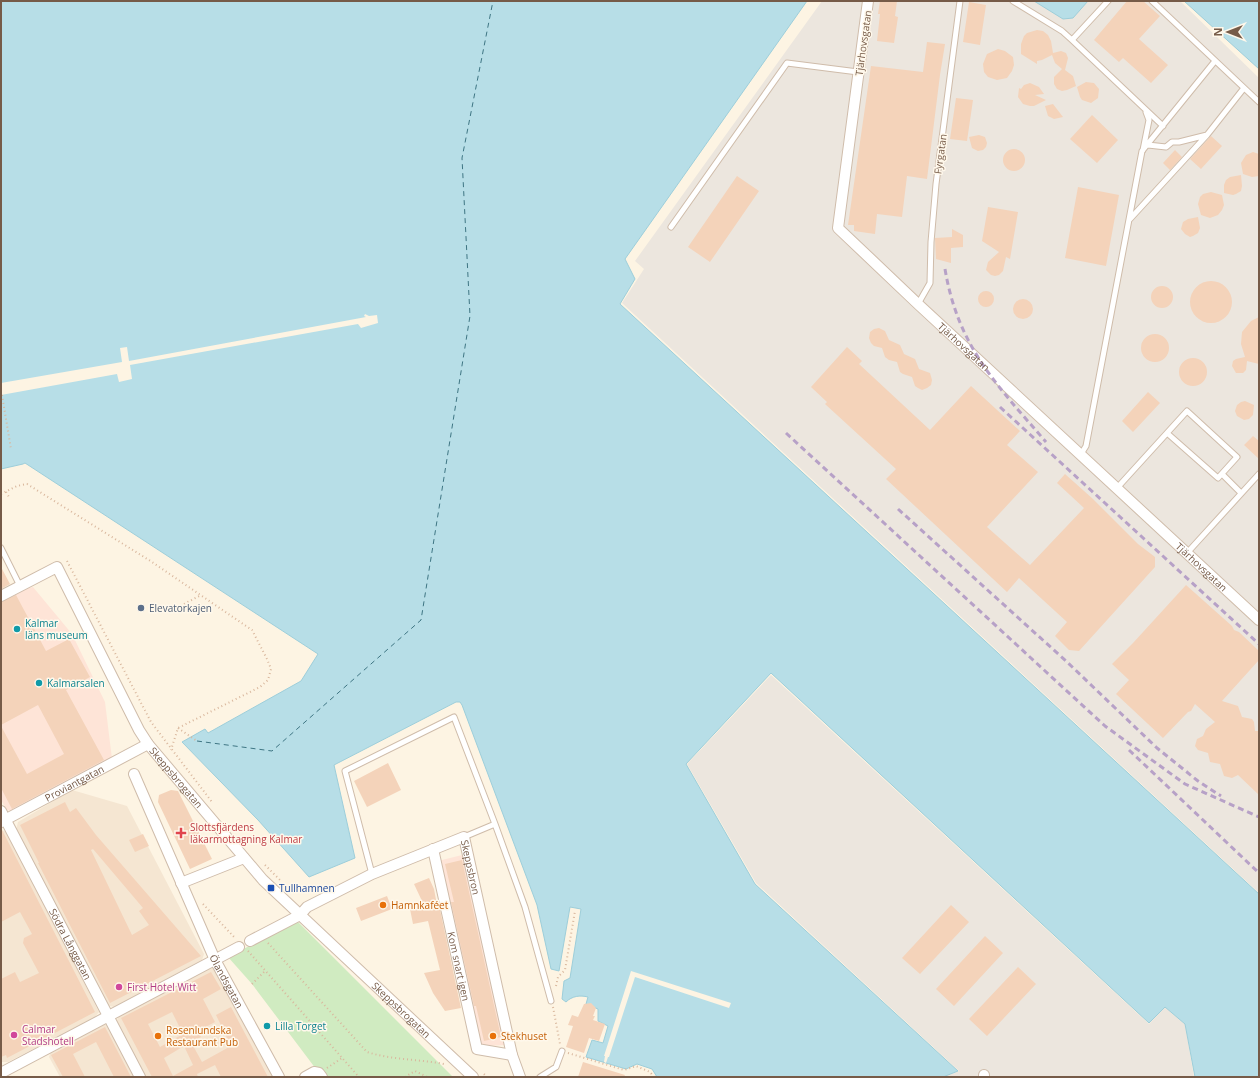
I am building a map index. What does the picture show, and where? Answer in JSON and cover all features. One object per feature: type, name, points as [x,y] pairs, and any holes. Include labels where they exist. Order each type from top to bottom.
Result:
[{"type":"street","name":"Tjärhovsgatan","points":[[868,1],[838,228],[1259,620]]},
{"type":"street","name":"Skeppsbrogatan","points":[[20,586],[57,567],[139,730],[148,744],[263,880],[473,1077]]},
{"type":"street","points":[[1,596],[20,586]]},
{"type":"street","name":"Proviantgatan","points":[[2,818],[148,744]]},
{"type":"street","name":"Ölandsgatan","points":[[134,774],[215,960],[279,1077]]},
{"type":"street","name":"Södra Långgatan","points":[[2,818],[140,1077]]},
{"type":"street","name":"Skeppsbron","points":[[1,1073],[300,915],[307,906],[372,874],[464,837],[512,1055],[520,1077]]},
{"type":"street","name":"Kom snart igen","points":[[433,849],[477,1049],[512,1055]]},
{"type":"street","points":[[181,883],[244,858]]},
{"type":"lane","name":"Fyrgatan","points":[[918,304],[930,283],[931,242],[936,184],[960,1]]},
{"type":"lane","points":[[1013,1],[1062,31],[1163,126]]},
{"type":"lane","points":[[1072,40],[1108,1]]},
{"type":"lane","points":[[1152,1],[1259,102]]},
{"type":"lane","points":[[1142,151],[1216,61]]},
{"type":"lane","points":[[671,227],[787,63],[858,72]]},
{"type":"lane","points":[[1129,220],[1207,135],[1244,88]]},
{"type":"lane","points":[[1081,454],[1085,449],[1087,440],[1149,120],[1145,110]]},
{"type":"lane","points":[[1148,145],[1166,147],[1172,142],[1179,142],[1207,135]]},
{"type":"lane","points":[[1117,488],[1167,433],[1187,412],[1237,457],[1218,478],[1167,433]]},
{"type":"lane","points":[[1222,474],[1242,493]]},
{"type":"lane","points":[[1187,553],[1259,474]]},
{"type":"lane","points":[[1,548],[20,586]]},
{"type":"lane","points":[[372,874],[345,771],[454,716],[526,907],[551,1001]]},
{"type":"lane","points":[[464,837],[495,824]]},
{"type":"lane","points":[[540,1077],[556,1067],[562,1052]]},
{"type":"path","points":[[2,395],[11,449]]},
{"type":"path","points":[[1,494],[17,486],[27,484],[152,562],[252,630],[271,669],[268,680],[260,687],[178,728],[171,750]]},
{"type":"path","points":[[6,492],[9,498]]},
{"type":"path","points":[[67,561],[151,722],[215,806]]},
{"type":"path","points":[[184,604],[201,595]]},
{"type":"path","points":[[178,728],[196,741]]},
{"type":"path","points":[[264,864],[283,883]]},
{"type":"path","points":[[203,904],[243,945],[359,1077]]},
{"type":"path","points":[[575,911],[565,970],[558,977],[551,1001],[562,1052],[624,1070],[636,1066],[650,1072],[654,1077]]},
{"type":"path","points":[[261,936],[367,1052],[382,1057],[434,1062]]},
{"type":"path","points":[[252,984],[266,971]]},
{"type":"path","points":[[315,1075],[342,1058]]},
{"type":"path","points":[[405,1077],[414,1071],[427,1077]]},
{"type":"shaded area","points":[[822,1],[1180,1],[1259,78],[1259,893],[622,303],[644,269],[635,261]]},
{"type":"shaded area","points":[[33,587],[72,634],[105,702],[112,759],[14,812],[7,810],[1,800],[1,601],[21,590]]},
{"type":"shaded area","points":[[771,675],[1149,1024],[1165,1007],[1185,1024],[1194,1077],[944,1077],[959,1071],[756,883],[687,764]]},
{"type":"shaded area","points":[[72,790],[127,806],[204,954],[202,960],[114,1007],[106,1005],[16,830],[18,822]]},
{"type":"shaded area","points":[[1,830],[7,832],[99,1012],[94,1018],[8,1062],[1,1062]]},
{"type":"shaded area","points":[[466,854],[507,1045],[481,1046],[438,861]]},
{"type":"shaded area","points":[[213,968],[274,1077],[146,1077],[116,1022],[119,1016],[206,970]]},
{"type":"shaded area","points":[[102,1025],[107,1025],[135,1077],[60,1077],[49,1057],[51,1051]]},
{"type":"green space","points":[[297,921],[453,1077],[322,1077],[252,984],[228,957]]},
{"type":"water","points":[[1,1],[807,1],[625,259],[635,279],[620,304],[1259,894],[1259,1077],[1195,1077],[1185,1024],[1165,1007],[1149,1023],[771,673],[686,764],[755,884],[958,1071],[943,1077],[657,1077],[652,1069],[637,1064],[626,1069],[586,1057],[592,1040],[603,1043],[608,1026],[598,1021],[598,1009],[586,1004],[588,997],[576,996],[566,1002],[562,999],[564,981],[570,978],[581,909],[570,907],[559,971],[551,969],[537,905],[460,702],[456,702],[334,765],[355,858],[309,877],[258,820],[182,742],[205,729],[208,733],[301,681],[318,654],[25,463],[1,469]]},
{"type":"water","points":[[1034,1],[1088,1],[1073,18],[1063,19]]},
{"type":"water","points":[[1184,1],[1259,1],[1259,69]]},
{"type":"pier","points":[[365,314],[369,316],[377,315],[378,323],[361,328],[358,324],[130,365],[132,379],[119,382],[117,374],[1,395],[1,383],[122,362],[120,348],[127,347],[129,361],[366,317],[364,316]]},
{"type":"pier","points":[[631,971],[731,1003],[729,1008],[635,977],[606,1063],[604,1062],[604,1056]]},
{"type":"building","points":[[880,1],[897,1],[895,16],[898,17],[894,43],[877,41]]},
{"type":"building","points":[[1127,1],[1143,1],[1160,16],[1139,39],[1168,65],[1151,83],[1123,58],[1119,62],[1094,40]]},
{"type":"building","points":[[969,2],[986,5],[980,45],[963,42]]},
{"type":"building","points":[[1037,30],[1043,31],[1048,35],[1051,41],[1053,53],[1061,51],[1066,53],[1068,58],[1065,70],[1073,76],[1076,86],[1062,91],[1057,89],[1054,84],[1054,77],[1062,69],[1055,63],[1052,55],[1037,61],[1037,64],[1021,54],[1021,44],[1024,36],[1027,33]]},
{"type":"building","points":[[927,42],[945,44],[927,179],[907,176],[902,217],[877,214],[875,234],[854,231],[854,225],[848,225],[871,66],[923,72]]},
{"type":"building","points":[[998,49],[1005,51],[1013,57],[1014,65],[1007,78],[997,80],[988,77],[984,72],[983,64],[987,54]]},
{"type":"building","points":[[1086,82],[1094,83],[1099,89],[1098,98],[1091,103],[1082,100],[1077,87]]},
{"type":"building","points":[[1030,83],[1039,87],[1044,94],[1035,95],[1046,100],[1034,106],[1023,104],[1018,97],[1019,88],[1021,89],[1024,85]]},
{"type":"building","points":[[956,98],[973,100],[967,141],[950,139]]},
{"type":"building","points":[[1053,104],[1063,117],[1054,119],[1048,116],[1045,106]]},
{"type":"building","points":[[1092,115],[1118,140],[1097,163],[1070,139]]},
{"type":"building","points":[[979,135],[985,137],[987,143],[983,150],[978,151],[972,148],[969,137]]},
{"type":"building","points":[[1211,136],[1222,146],[1201,169],[1190,159]]},
{"type":"building","points":[[1014,149],[1022,152],[1025,160],[1022,168],[1014,171],[1006,168],[1003,160],[1006,152]]},
{"type":"building","points":[[1175,150],[1182,157],[1170,170],[1163,163]]},
{"type":"building","points":[[1253,152],[1259,154],[1259,176],[1252,177],[1243,174],[1241,163],[1246,155]]},
{"type":"building","points":[[1241,175],[1241,191],[1233,195],[1224,193],[1224,185],[1226,180],[1230,177]]},
{"type":"building","points":[[737,176],[759,191],[710,262],[688,247]]},
{"type":"building","points":[[1078,187],[1119,195],[1106,266],[1065,258]]},
{"type":"building","points":[[1211,192],[1222,195],[1224,205],[1218,215],[1210,218],[1201,215],[1198,204],[1200,197],[1203,194]]},
{"type":"building","points":[[988,207],[1018,212],[1010,259],[1006,257],[1003,271],[999,275],[995,276],[991,275],[986,270],[988,262],[999,252],[982,241]]},
{"type":"building","points":[[1198,217],[1200,228],[1198,233],[1190,237],[1181,229],[1183,222],[1188,219]]},
{"type":"building","points":[[952,229],[963,235],[963,247],[951,248],[951,263],[936,259],[935,238],[952,237]]},
{"type":"building","points":[[1207,281],[1215,281],[1223,284],[1229,290],[1232,302],[1229,314],[1223,320],[1215,323],[1207,323],[1199,320],[1193,314],[1190,306],[1190,298],[1193,290],[1199,284]]},
{"type":"building","points":[[1162,286],[1170,289],[1173,297],[1170,305],[1162,308],[1154,305],[1151,297],[1154,289]]},
{"type":"building","points":[[983,291],[989,291],[994,296],[992,305],[989,307],[983,307],[978,302],[978,296]]},
{"type":"building","points":[[1019,299],[1027,299],[1033,305],[1033,313],[1027,319],[1019,319],[1013,313],[1013,305]]},
{"type":"building","points":[[1259,317],[1259,364],[1247,361],[1246,370],[1243,373],[1236,373],[1232,366],[1233,361],[1245,357],[1241,344],[1242,332],[1251,321]]},
{"type":"building","points":[[879,328],[885,331],[889,340],[900,345],[904,354],[915,359],[919,369],[930,373],[932,380],[931,385],[922,390],[915,386],[912,377],[900,372],[897,362],[889,360],[885,357],[882,348],[874,346],[871,343],[869,338],[870,332]]},
{"type":"building","points":[[1155,334],[1165,338],[1169,348],[1165,358],[1155,362],[1145,358],[1141,348],[1145,338]]},
{"type":"building","points":[[847,347],[862,361],[859,364],[930,430],[971,386],[1020,431],[1007,445],[1038,472],[987,527],[1030,565],[1084,508],[1057,483],[1065,474],[1093,499],[1138,544],[1155,557],[1155,567],[1079,651],[1069,650],[1055,636],[1067,622],[1019,578],[1007,592],[886,479],[896,469],[825,404],[827,402],[811,387]]},
{"type":"building","points":[[1193,358],[1203,362],[1207,372],[1203,382],[1193,386],[1183,382],[1179,372],[1183,362]]},
{"type":"building","points":[[1148,392],[1160,403],[1133,432],[1122,421]]},
{"type":"building","points":[[1245,401],[1254,405],[1253,415],[1249,419],[1244,420],[1237,416],[1235,411],[1237,405]]},
{"type":"building","points":[[1253,436],[1259,441],[1259,459],[1244,445]]},
{"type":"building","points":[[1,567],[10,584],[1,589]]},
{"type":"building","points":[[1186,585],[1259,651],[1259,660],[1222,701],[1238,706],[1242,717],[1252,719],[1254,722],[1255,731],[1259,731],[1259,795],[1238,775],[1232,778],[1224,776],[1220,764],[1210,762],[1208,753],[1198,750],[1195,746],[1197,739],[1203,736],[1206,729],[1215,722],[1195,704],[1191,711],[1188,712],[1163,738],[1116,694],[1129,680],[1112,664]]},
{"type":"building","points":[[16,595],[46,651],[69,639],[90,677],[66,690],[104,760],[12,809],[1,788],[1,726],[27,774],[64,754],[38,705],[1,725],[1,602]]},
{"type":"building","points":[[388,763],[401,790],[367,807],[354,781]]},
{"type":"building","points":[[171,790],[178,791],[212,859],[190,869],[158,802],[159,795]]},
{"type":"building","points":[[65,802],[70,812],[76,808],[96,835],[201,956],[110,1003],[20,825]],"holes":[[[93,849],[143,908],[139,911],[149,925],[132,935],[91,850]]]},
{"type":"building","points":[[1,828],[95,1012],[7,1058],[6,1055],[1,1057],[1,979],[15,972],[20,982],[39,973],[23,943],[24,938],[32,934],[20,912],[1,922]]},
{"type":"building","points":[[143,834],[149,846],[135,852],[129,840]]},
{"type":"building","points":[[462,860],[501,1037],[484,1041],[476,1006],[474,1006],[451,902],[454,902],[445,864]]},
{"type":"building","points":[[429,878],[434,889],[437,905],[439,905],[461,1008],[445,1011],[433,993],[424,973],[440,970],[428,921],[413,924],[409,904],[422,901],[414,884]]},
{"type":"building","points":[[387,896],[392,909],[361,921],[356,908]]},
{"type":"building","points":[[951,905],[969,922],[920,974],[902,958]]},
{"type":"building","points":[[985,936],[1003,953],[954,1006],[936,989]]},
{"type":"building","points":[[1018,967],[1036,984],[987,1036],[969,1019]]},
{"type":"building","points":[[211,972],[221,989],[203,999],[215,1022],[198,1031],[201,1037],[191,1042],[202,1062],[231,1046],[216,1015],[231,1007],[268,1077],[221,1077],[215,1065],[197,1074],[198,1077],[152,1077],[121,1018]],"holes":[[[172,1012],[183,1034],[160,1047],[148,1024]],[[184,1046],[193,1065],[173,1076],[164,1058]]]},
{"type":"building","points":[[591,1003],[596,1008],[593,1020],[605,1024],[599,1041],[589,1038],[584,1053],[566,1047],[573,1026],[568,1025],[572,1015],[578,1017],[584,1004]]},
{"type":"building","points":[[105,1027],[131,1077],[114,1077],[96,1042],[73,1054],[85,1077],[63,1077],[51,1055]]},
{"type":"building","points":[[583,1062],[625,1075],[624,1077],[578,1077]]},
{"type":"ferry route","points":[[197,741],[272,751],[421,620],[470,316],[462,158],[493,1]]},
{"type":"railway","points":[[945,269],[951,296],[959,321],[970,343],[996,383],[1046,442]]},
{"type":"railway","points":[[1000,407],[1259,644]]},
{"type":"railway","points":[[786,433],[1105,726],[1185,784],[1259,817]]},
{"type":"railway","points":[[898,509],[1066,661],[1157,748],[1198,781],[1221,796]]},
{"type":"railway","points":[[1129,750],[1259,873]]},
{"type":"place","name":"Elevatorkajen","points":[[141,608]]},
{"type":"place","name":"Kalmar läns museum","points":[[17,629]]},
{"type":"place","name":"Kalmarsalen","points":[[39,683]]},
{"type":"place","name":"Slottsfjärdens läkarmottagning Kalmar","points":[[181,833]]},
{"type":"place","name":"Tullhamnen","points":[[271,888]]},
{"type":"place","name":"Hamnkaféet","points":[[383,905]]},
{"type":"place","name":"First Hotel Witt","points":[[119,987]]},
{"type":"place","name":"Lilla Torget","points":[[267,1026]]},
{"type":"place","name":"Calmar Stadshotell","points":[[14,1035]]},
{"type":"place","name":"Rosenlundska Restaurant Pub","points":[[158,1036]]},
{"type":"place","name":"Stekhuset","points":[[493,1036]]}]
